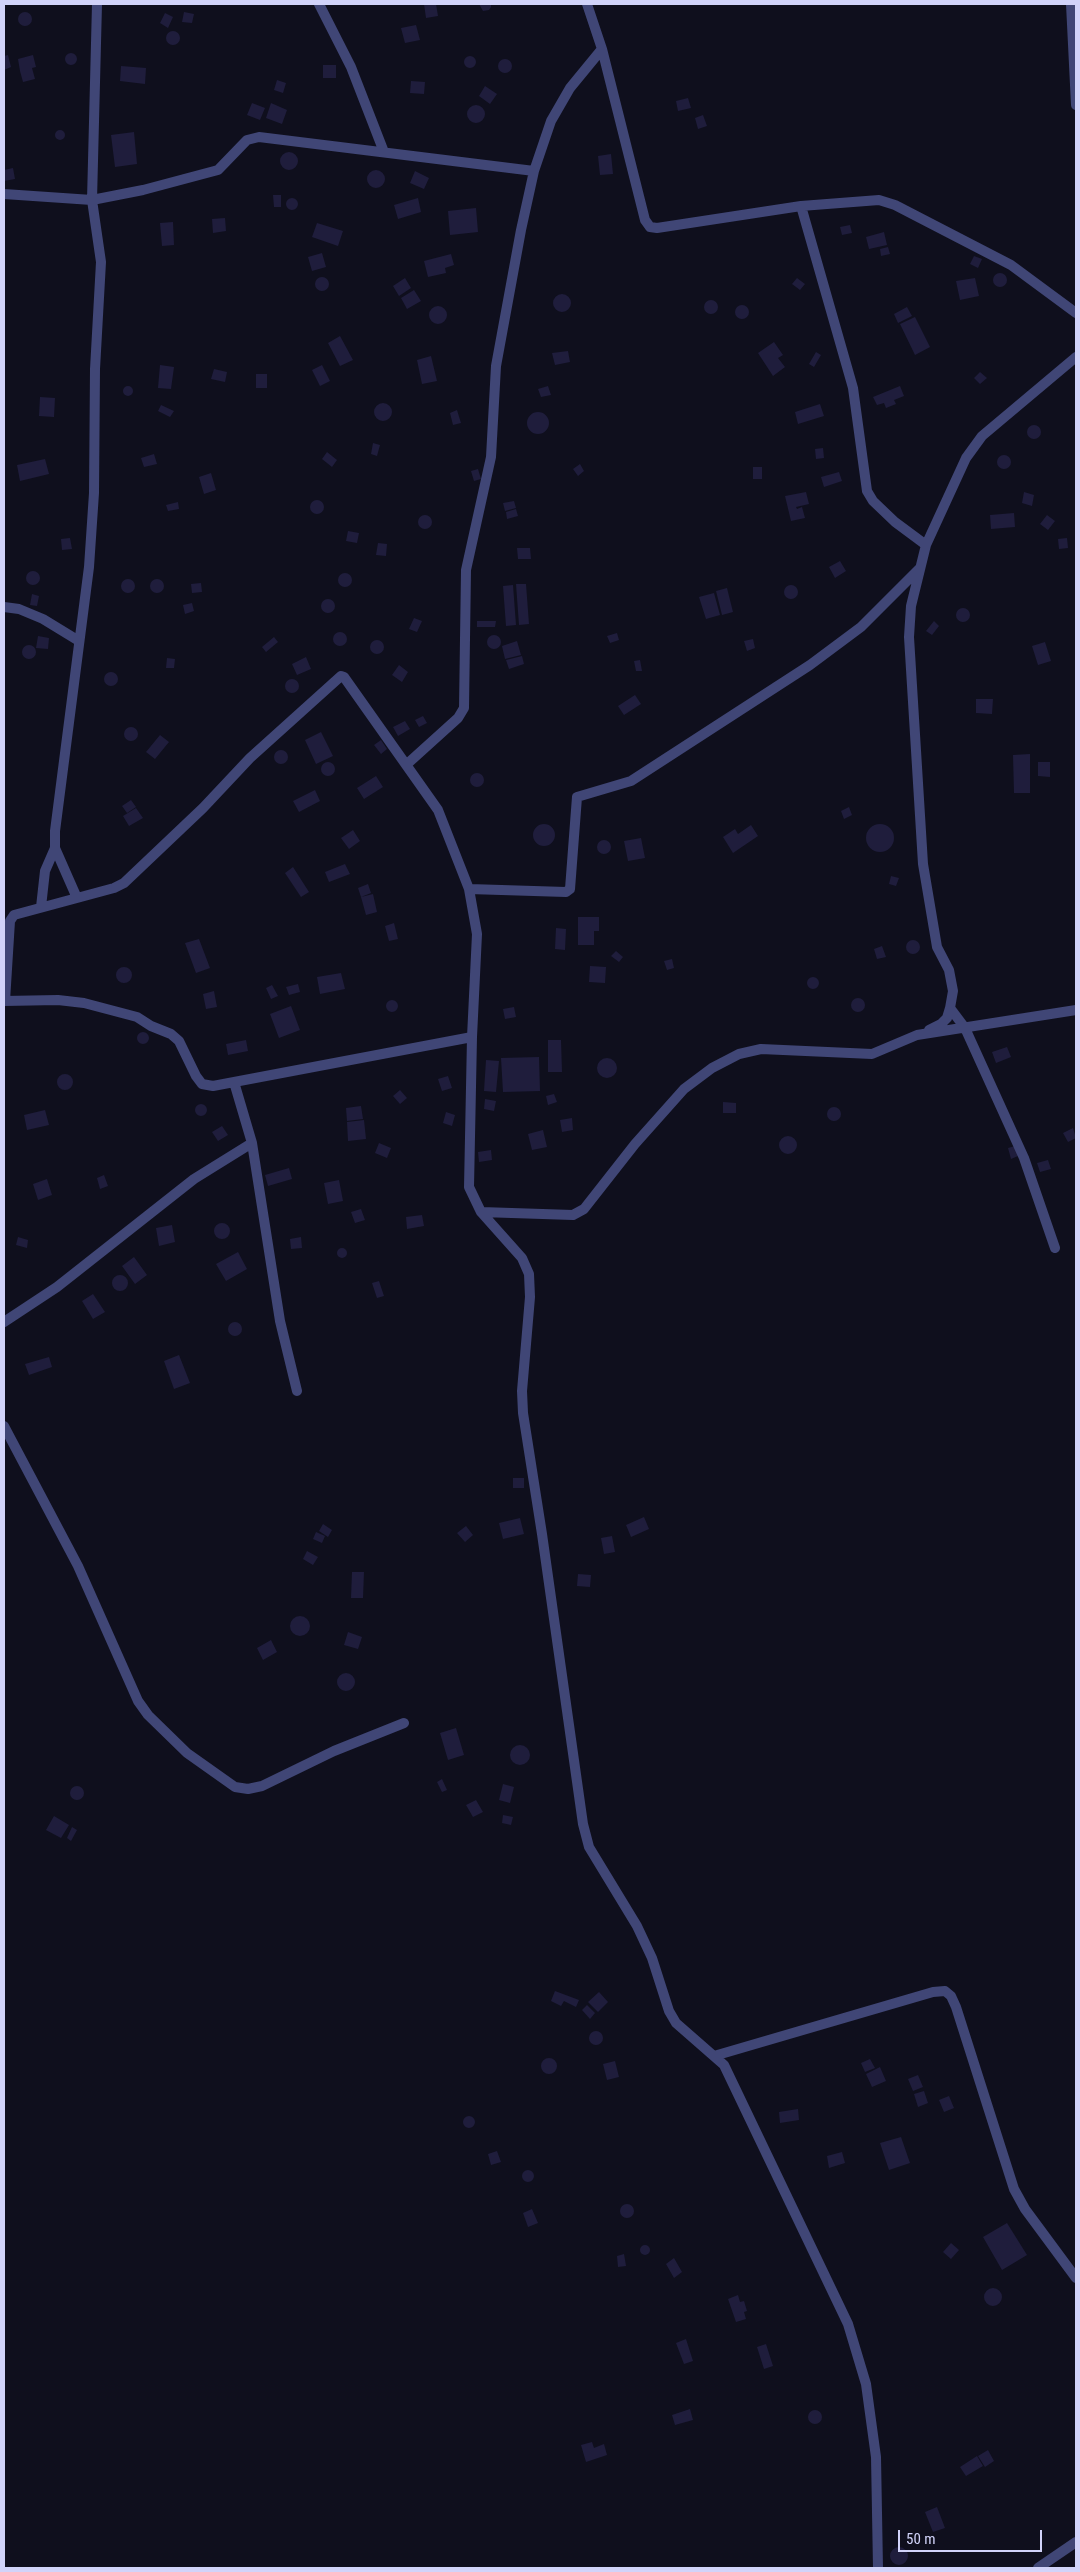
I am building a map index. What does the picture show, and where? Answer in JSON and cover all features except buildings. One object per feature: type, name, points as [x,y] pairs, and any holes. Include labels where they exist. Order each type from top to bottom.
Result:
[{"type":"street","points":[[41,907],[45,871],[55,848],[55,831],[89,567],[94,492],[95,369],[101,262],[92,200],[96,4]]},
{"type":"street","points":[[319,4],[351,67],[384,152]]},
{"type":"street","points":[[587,4],[602,48],[645,220],[650,227],[656,228],[801,206],[879,200],[894,205],[1010,265],[1076,313]]},
{"type":"street","points":[[1071,4],[1076,105]]},
{"type":"street","points":[[406,765],[458,718],[464,708],[466,570],[491,457],[496,366],[503,320],[534,171],[551,121],[570,88],[602,48]]},
{"type":"street","points":[[4,194],[92,200],[144,190],[218,170],[247,140],[259,137],[534,171]]},
{"type":"street","points":[[801,206],[853,388],[868,491],[873,501],[895,522],[926,545]]},
{"type":"street","points":[[481,1212],[573,1216],[584,1209],[635,1144],[684,1089],[712,1068],[739,1054],[761,1050],[872,1054],[940,1024],[947,1018],[953,991],[949,970],[937,947],[923,864],[909,637],[911,606],[926,545],[966,458],[982,436],[1076,357]]},
{"type":"street","points":[[469,889],[566,892],[570,889],[577,797],[630,780],[810,665],[860,627],[920,568]]},
{"type":"street","points":[[4,607],[19,609],[43,619],[79,642]]},
{"type":"street","points":[[472,1037],[213,1086],[202,1084],[179,1041],[171,1034],[151,1026],[137,1017],[84,1003],[58,1000],[4,1001],[10,921],[14,914],[114,888],[124,883],[203,808],[250,758],[341,676],[344,677],[438,810],[469,889],[477,934],[472,1037],[469,1187],[481,1212],[522,1258],[529,1274],[530,1297],[522,1391],[523,1413],[583,1824],[589,1848],[637,1926],[652,1958],[668,2011],[676,2023],[724,2065],[761,2138],[848,2324],[866,2384],[876,2457],[878,2568]]},
{"type":"street","points":[[55,848],[77,898]]},
{"type":"street","points":[[950,1008],[965,1028],[1024,1158],[1055,1248]]},
{"type":"street","points":[[917,1035],[1076,1010]]},
{"type":"street","points":[[234,1082],[252,1143],[280,1321],[297,1391]]},
{"type":"street","points":[[4,1322],[58,1287],[194,1179],[252,1143]]},
{"type":"street","points":[[4,1426],[78,1566],[138,1701],[148,1715],[187,1753],[235,1787],[248,1788],[262,1786],[334,1751],[404,1723]]},
{"type":"street","points":[[714,2056],[933,1992],[945,1991],[951,1996],[956,2007],[1014,2189],[1025,2209],[1076,2278]]},
{"type":"street","points":[[1038,2568],[1076,2542]]}]
